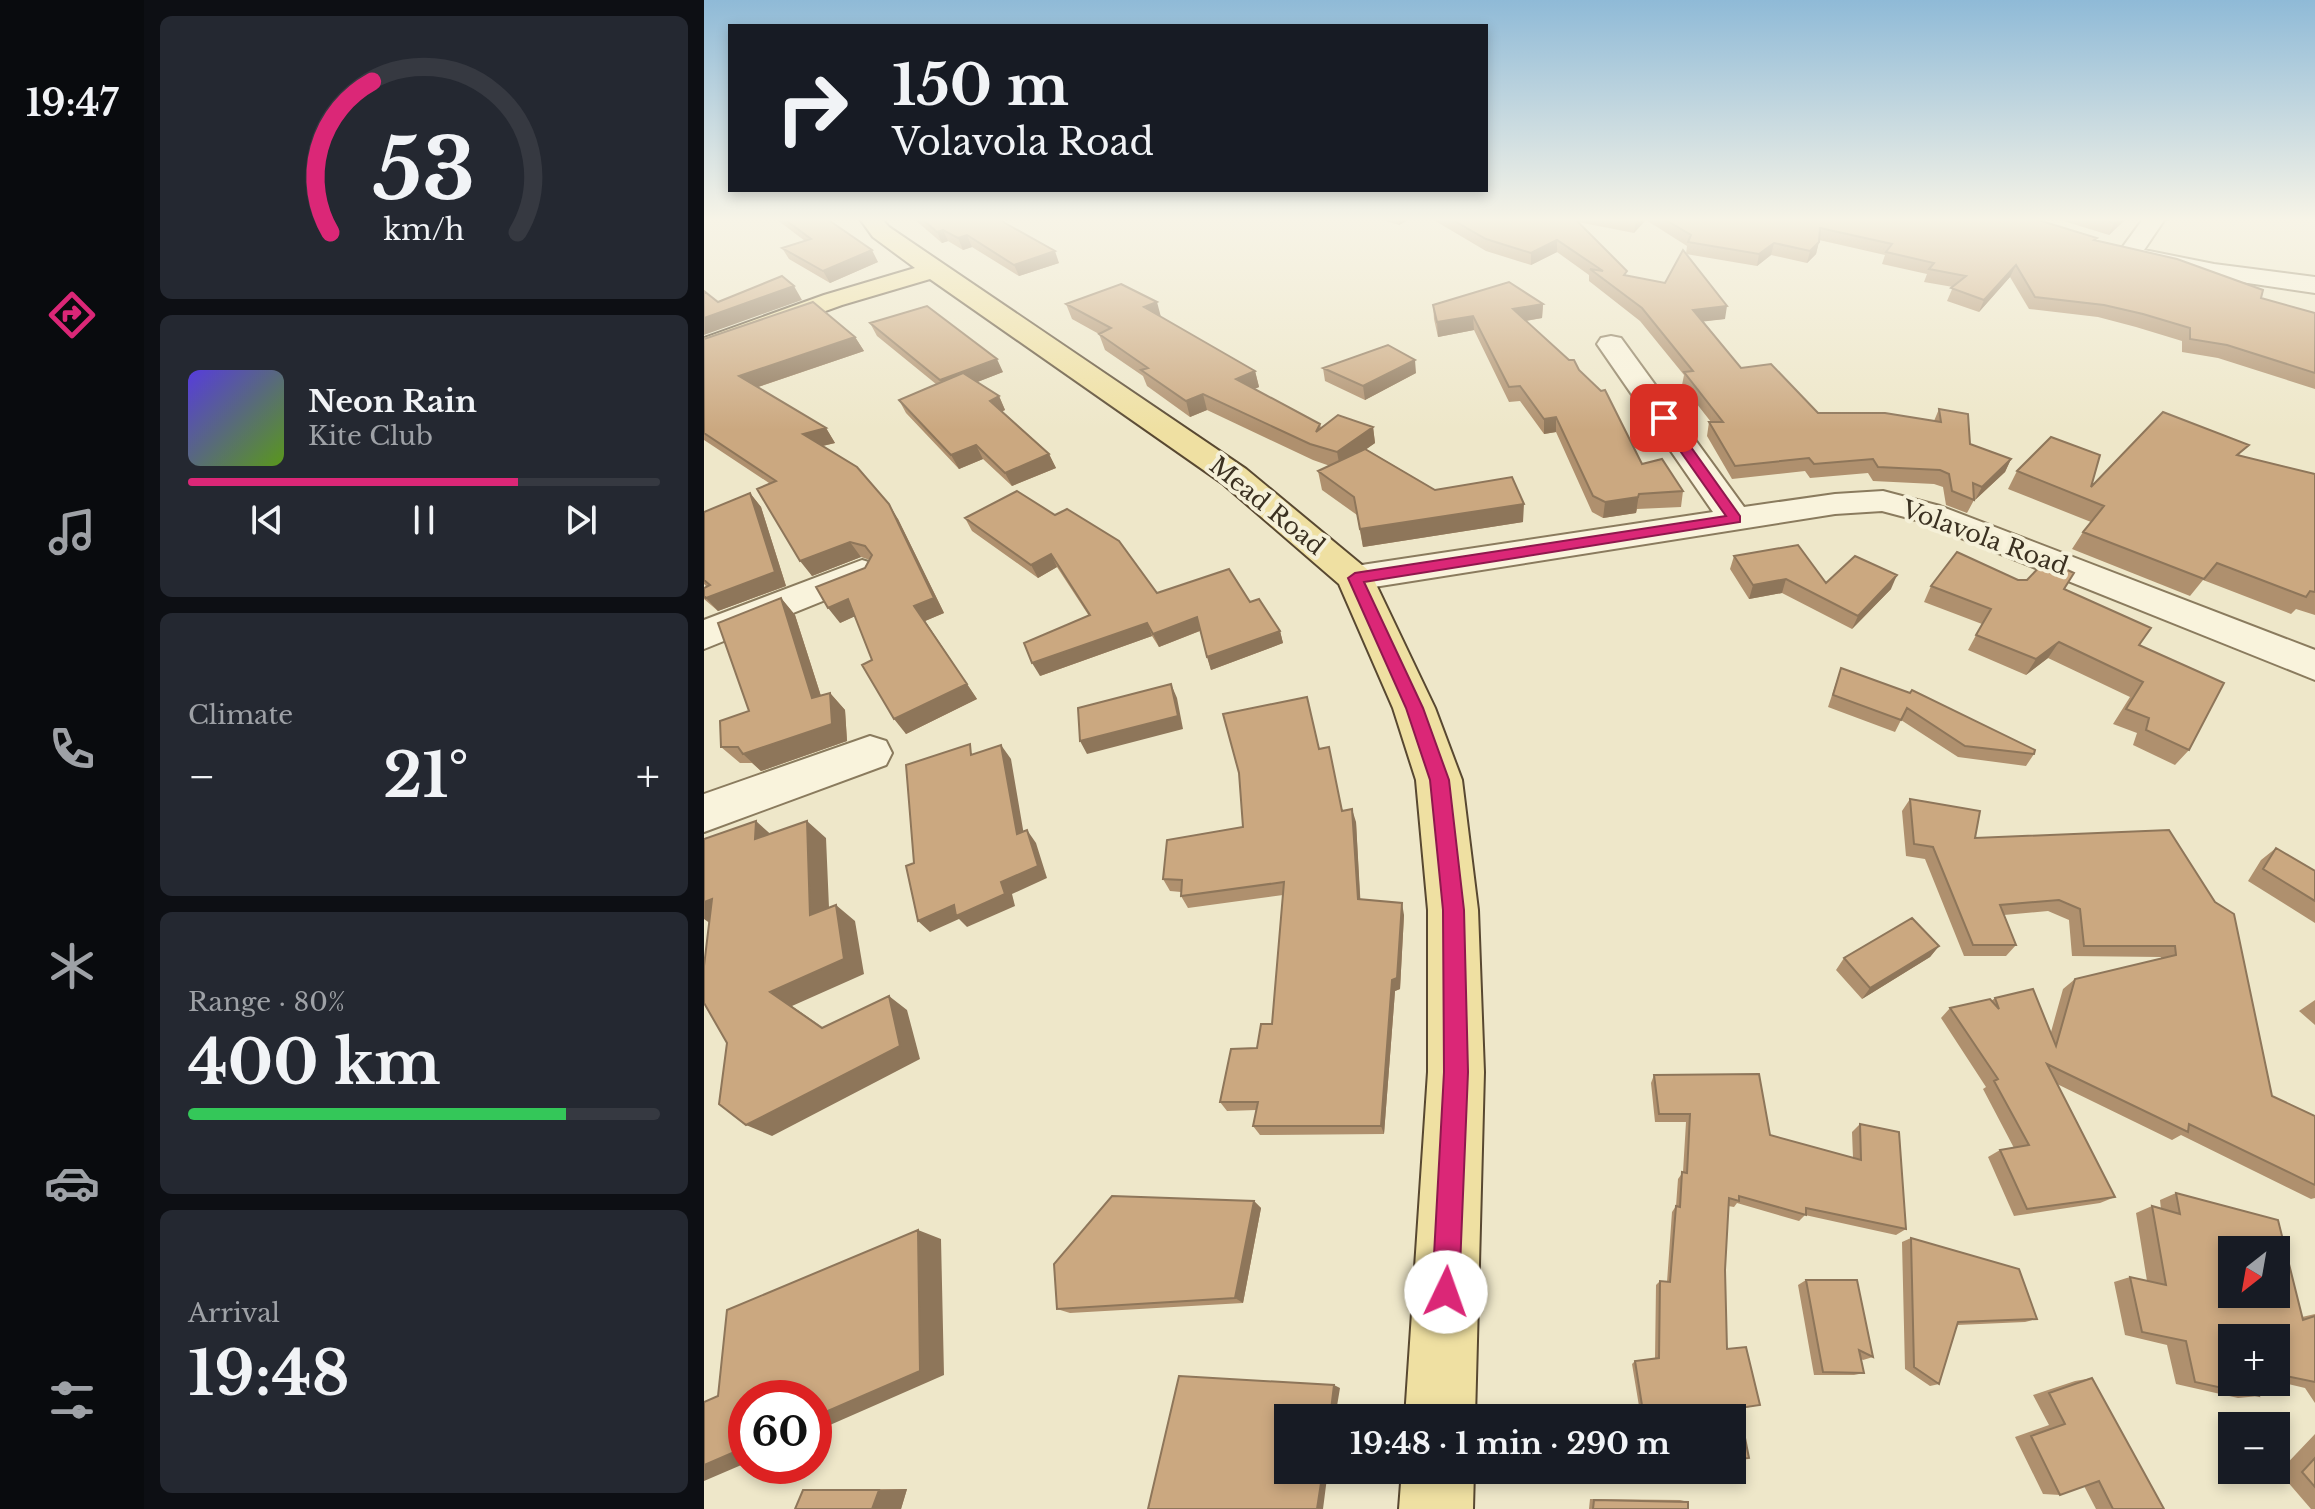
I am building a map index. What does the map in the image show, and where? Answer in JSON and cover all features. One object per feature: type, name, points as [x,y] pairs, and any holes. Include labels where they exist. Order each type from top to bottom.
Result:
[{"type":"main road","points":[[704,347],[744,330],[869,289]]},
{"type":"main road","name":"Mead Road","points":[[964,289],[1234,476],[1355,578],[1414,708],[1439,780],[1453,910],[1456,1072],[1441,1404]]},
{"type":"main road","points":[[1436,1509],[1437,1484]]},
{"type":"street","points":[[1611,344],[1735,519]]},
{"type":"street","name":"Volavola Road","points":[[1355,578],[1835,504],[1883,501],[1928,513],[2315,666]]},
{"type":"street","points":[[704,635],[862,572]]},
{"type":"street","points":[[704,813],[870,753]]},
{"type":"building","points":[[749,289],[784,289],[704,318],[704,291],[718,302]]},
{"type":"building","points":[[1106,289],[1132,289],[1157,302],[1144,307],[1255,371],[1236,379],[1320,424],[1316,432],[1338,415],[1373,427],[1337,452],[1310,444],[1203,394],[1186,401],[1141,370],[1148,368],[1099,334],[1111,328],[1066,304]]},
{"type":"building","points":[[1484,289],[1520,289],[1543,304],[1513,309],[1569,360],[1574,360],[1579,370],[1601,391],[1605,390],[1642,464],[1662,459],[1683,491],[1639,494],[1638,497],[1605,502],[1593,496],[1556,417],[1544,419],[1520,386],[1509,387],[1473,316],[1437,322],[1433,305]]},
{"type":"building","points":[[1617,289],[1714,289],[1727,306],[1693,310],[1741,368],[1771,364],[1818,413],[1885,413],[1941,422],[1939,409],[1968,414],[1970,444],[2011,459],[1982,487],[1973,483],[1974,500],[1952,491],[1949,474],[1940,470],[1878,467],[1873,459],[1814,464],[1809,458],[1735,466],[1709,422],[1723,422],[1684,372],[1693,371],[1642,308]]},
{"type":"building","points":[[1955,289],[1994,289],[1984,300]]},
{"type":"building","points":[[2030,289],[2261,289],[2261,298],[2315,313],[2315,373],[2227,345],[2190,339],[2190,328],[2143,314],[2104,305],[2035,297]]},
{"type":"building","points":[[813,302],[855,337],[739,376],[826,428],[803,434],[857,467],[889,504],[934,598],[914,606],[967,684],[894,719],[862,665],[872,660],[848,599],[828,608],[816,587],[865,568],[872,555],[865,546],[850,542],[800,561],[757,489],[776,481],[704,433],[704,339]]},
{"type":"building","points":[[927,306],[997,359],[940,380],[870,323]]},
{"type":"building","points":[[1388,345],[1415,360],[1363,386],[1323,368]]},
{"type":"building","points":[[963,373],[999,396],[990,401],[1049,454],[1005,473],[976,445],[951,455],[899,400]]},
{"type":"building","points":[[2163,412],[2249,445],[2237,455],[2315,474],[2315,592],[2310,591],[2306,597],[2217,563],[2204,579],[2083,532],[2104,506],[2017,471],[2051,437],[2100,455],[2091,487]]},
{"type":"building","points":[[1365,449],[1435,490],[1512,477],[1524,504],[1360,529],[1354,497],[1318,471]]},
{"type":"building","points":[[1017,491],[1055,515],[1067,509],[1119,541],[1157,593],[1229,569],[1250,602],[1259,599],[1280,631],[1207,657],[1197,617],[1153,634],[1147,623],[1032,663],[1024,643],[1090,615],[1051,554],[1031,565],[965,518]]},
{"type":"building","points":[[750,493],[775,572],[706,598],[704,588],[710,585],[704,580],[704,512]]},
{"type":"building","points":[[1798,545],[1826,583],[1855,556],[1897,575],[1858,616],[1786,579],[1753,585],[1734,556]]},
{"type":"building","points":[[1957,552],[2018,580],[2027,580],[2046,560],[2074,573],[2064,589],[2151,628],[2139,645],[2224,683],[2189,750],[2146,730],[2149,718],[2126,709],[2143,682],[2059,642],[2036,659],[1976,635],[1991,609],[1931,586]]},
{"type":"building","points":[[781,598],[812,698],[830,693],[832,724],[743,754],[738,747],[721,747],[720,721],[749,711],[718,623]]},
{"type":"building","points":[[1841,668],[1910,693],[1912,690],[2035,750],[2034,754],[1965,746],[1907,708],[1901,720],[1833,695]]},
{"type":"building","points":[[1171,684],[1178,716],[1080,741],[1078,708]]},
{"type":"building","points":[[1307,697],[1319,749],[1329,747],[1342,811],[1352,809],[1358,899],[1402,903],[1397,978],[1392,980],[1381,1126],[1253,1126],[1258,1102],[1220,1102],[1231,1049],[1257,1048],[1261,1024],[1272,1024],[1284,882],[1181,896],[1182,880],[1163,879],[1167,840],[1243,827],[1239,773],[1223,714]]},
{"type":"building","points":[[970,744],[971,755],[1001,745],[1017,834],[1027,830],[1038,866],[1001,882],[1005,894],[956,916],[954,905],[918,921],[906,866],[914,863],[906,765]]},
{"type":"building","points":[[1910,799],[1980,811],[1975,838],[2169,830],[2215,902],[2234,914],[2272,1096],[2315,1116],[2315,1185],[2189,1124],[2188,1132],[2047,1064],[2115,1197],[2027,1209],[2000,1150],[2029,1145],[1994,1081],[1998,1079],[1950,1008],[1990,999],[1999,1009],[1995,998],[2033,989],[2056,1046],[2075,979],[2176,955],[2175,946],[2084,946],[2080,909],[2059,900],[2000,905],[2016,945],[1973,945],[1933,847],[1914,844]]},
{"type":"building","points":[[756,821],[755,839],[807,821],[810,915],[836,905],[844,959],[770,992],[822,1028],[889,996],[900,1046],[746,1125],[719,1104],[727,1043],[704,1003],[704,966],[712,899],[704,902],[704,839]]},
{"type":"building","points":[[2276,848],[2315,871],[2315,901],[2263,869]]},
{"type":"building","points":[[1912,918],[1939,946],[1870,988],[1844,958]]},
{"type":"building","points":[[1759,1074],[1770,1135],[1861,1160],[1860,1124],[1899,1132],[1906,1229],[1806,1208],[1806,1215],[1739,1196],[1739,1201],[1729,1198],[1725,1270],[1727,1349],[1746,1347],[1760,1405],[1642,1404],[1635,1361],[1659,1358],[1660,1281],[1670,1282],[1676,1206],[1680,1207],[1682,1172],[1687,1173],[1690,1114],[1659,1114],[1654,1075]]},
{"type":"building","points":[[2176,1193],[2278,1220],[2282,1236],[2218,1236],[2218,1308],[2290,1308],[2290,1268],[2303,1320],[2315,1316],[2315,1382],[2290,1377],[2290,1324],[2218,1324],[2218,1387],[2195,1382],[2186,1341],[2142,1332],[2130,1277],[2166,1285],[2152,1206],[2180,1214]]},
{"type":"building","points":[[1112,1196],[1254,1201],[1235,1298],[1057,1309],[1054,1264]]},
{"type":"building","points":[[918,1230],[920,1371],[832,1409],[832,1380],[728,1380],[728,1455],[704,1465],[704,1402],[718,1396],[727,1310]]},
{"type":"building","points":[[1911,1238],[2019,1269],[2037,1319],[1958,1322],[1939,1384],[1914,1367]]},
{"type":"building","points":[[1806,1280],[1857,1280],[1873,1357],[1859,1350],[1864,1373],[1823,1372]]},
{"type":"building","points":[[1179,1376],[1334,1385],[1332,1404],[1274,1404],[1274,1484],[1321,1484],[1317,1509],[1148,1509]]},
{"type":"building","points":[[2092,1378],[2164,1509],[2113,1509],[2099,1481],[2060,1495],[2031,1436],[2065,1424],[2049,1393]]},
{"type":"building","points":[[2315,1458],[2315,1487],[2302,1472]]},
{"type":"building","points":[[803,1490],[879,1490],[872,1509],[795,1509]]},
{"type":"building","points":[[1594,1500],[1688,1502],[1688,1509],[1593,1509]]},
{"type":"route","points":[[1446,1292],[1456,1072],[1453,910],[1439,780],[1414,708],[1355,578],[1735,519],[1664,418]]}]
